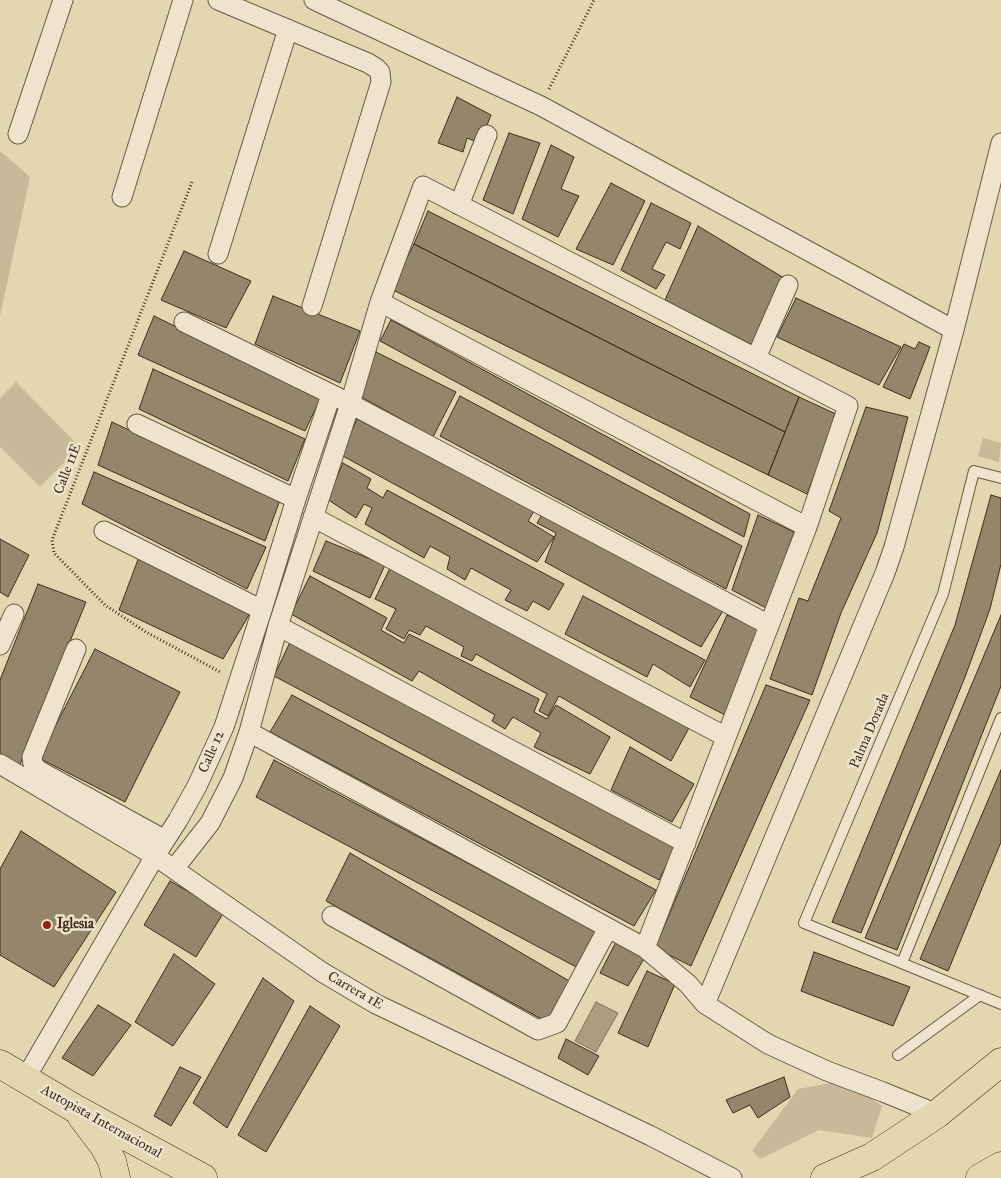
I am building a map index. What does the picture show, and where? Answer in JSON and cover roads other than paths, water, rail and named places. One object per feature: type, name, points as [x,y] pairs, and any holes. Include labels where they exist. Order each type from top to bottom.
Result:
[{"type":"highway","points":[[825,1178],[871,1167],[1001,1062]]},
{"type":"highway","name":"Autopista Internacional","points":[[0,1064],[74,1108],[203,1178]]},
{"type":"highway","points":[[74,1108],[104,1146],[112,1162],[116,1178]]},
{"type":"highway","points":[[980,1178],[1001,1166]]},
{"type":"street","points":[[18,134],[63,0]]},
{"type":"street","points":[[122,197],[183,0]]},
{"type":"street","points":[[218,0],[376,68],[380,72],[381,82],[312,306]]},
{"type":"street","points":[[314,0],[541,106],[954,330]]},
{"type":"street","points":[[218,254],[288,30]]},
{"type":"street","points":[[460,205],[487,135]]},
{"type":"street","points":[[705,1004],[885,573],[894,547],[954,330],[1001,143]]},
{"type":"street","points":[[174,868],[210,823],[233,778],[249,732],[278,626],[350,404],[380,302],[423,186],[848,406],[806,527],[646,948]]},
{"type":"street","points":[[756,358],[788,285]]},
{"type":"street","points":[[380,302],[806,527]]},
{"type":"street","points":[[184,322],[350,404],[769,625]]},
{"type":"street","name":"Calle 12","points":[[25,1080],[197,786],[224,727],[296,499],[332,395]]},
{"type":"street","points":[[137,424],[296,499]]},
{"type":"street","points":[[313,517],[726,737]]},
{"type":"street","points":[[104,531],[262,610]]},
{"type":"street","points":[[0,645],[14,614]]},
{"type":"street","points":[[278,626],[686,843]]},
{"type":"street","points":[[76,649],[32,757],[33,764],[38,770],[160,848]]},
{"type":"street","points":[[249,732],[646,948],[688,984],[705,1004],[768,1044],[827,1071],[937,1114]]},
{"type":"street","name":"Carrera 1E","points":[[0,764],[160,848],[174,868],[322,972],[376,1004],[651,1136],[732,1178]]},
{"type":"street","points":[[332,916],[538,1030],[557,1023],[608,928]]},
{"type":"lane","name":"Palma Dorada","points":[[1001,478],[974,471],[943,594],[804,923],[1001,1004]]},
{"type":"lane","points":[[902,963],[1001,718]]},
{"type":"lane","points":[[898,1055],[980,995]]},
{"type":"place","name":"Iglesia","points":[[47,925]]}]
